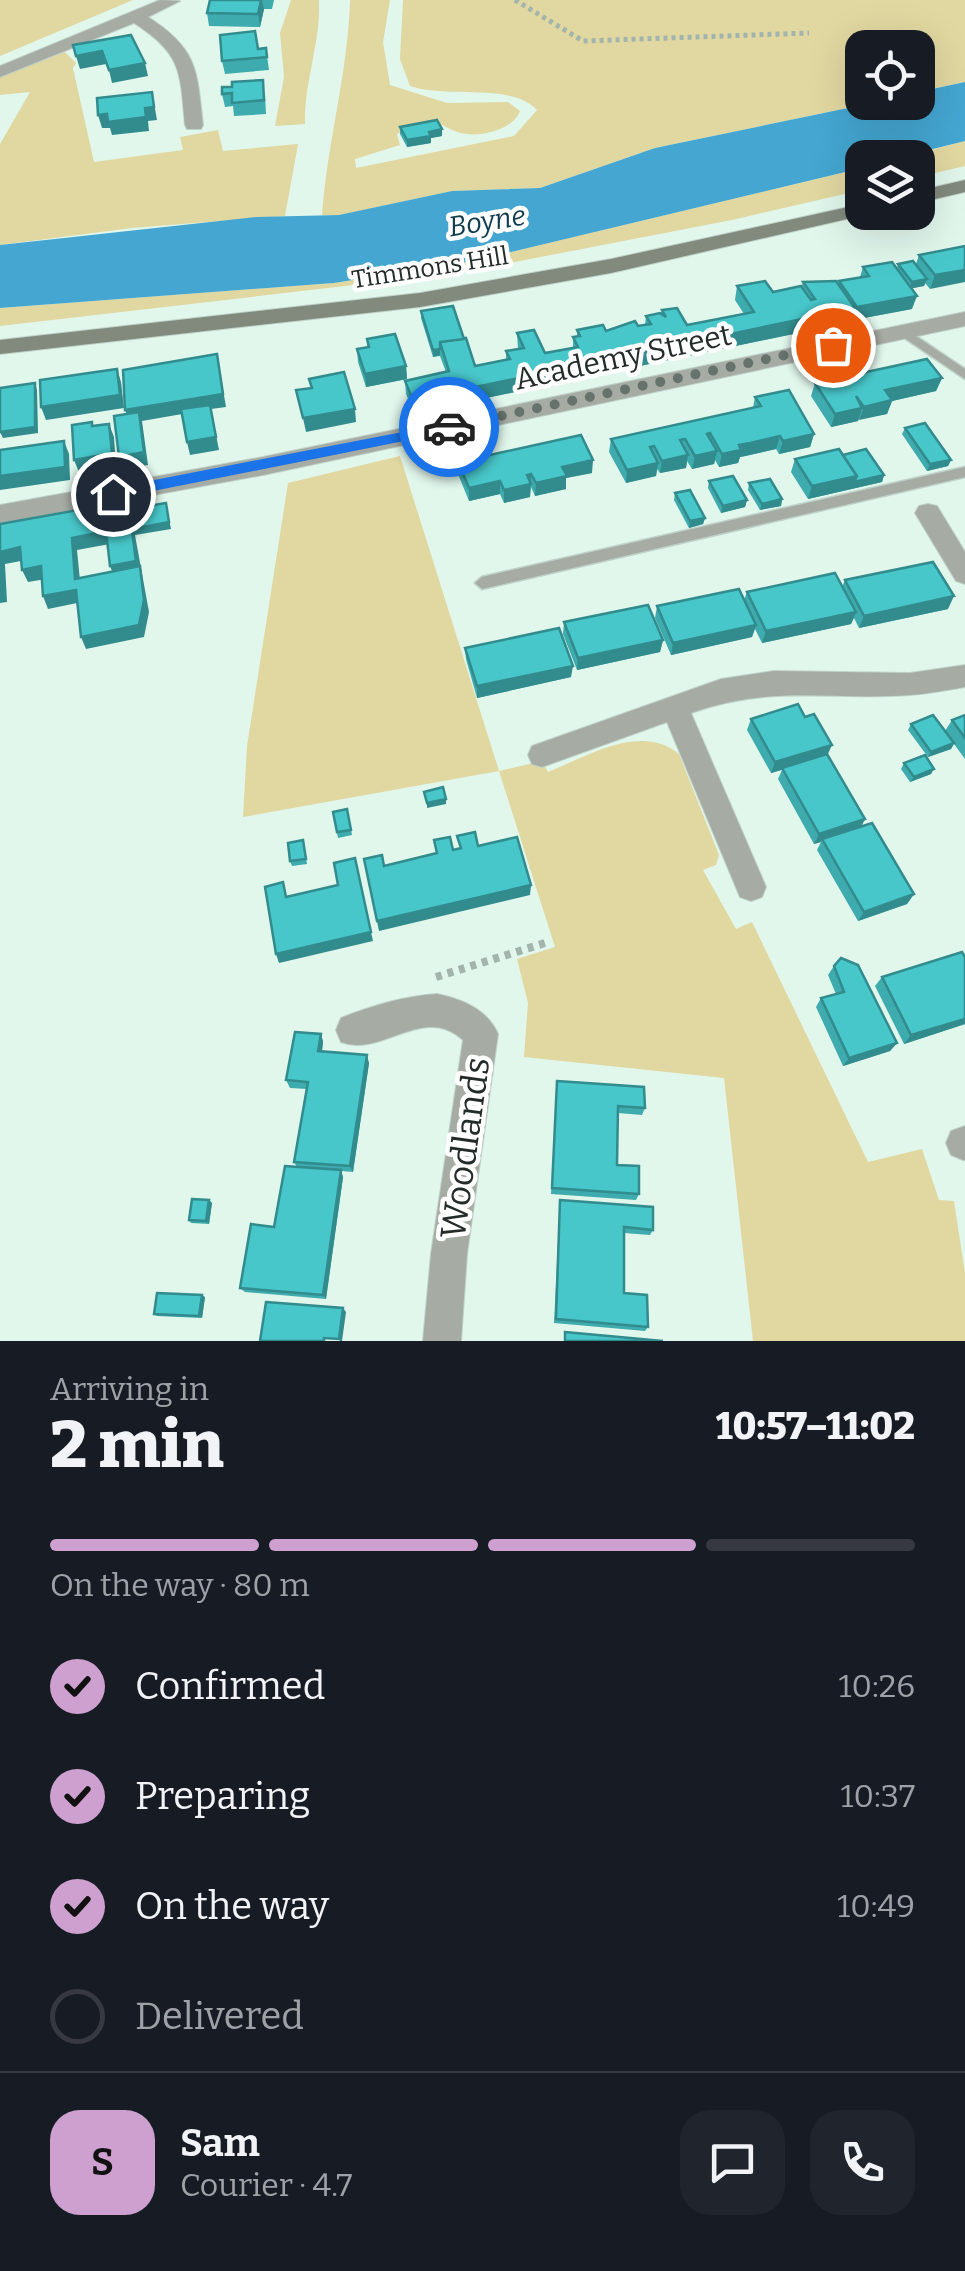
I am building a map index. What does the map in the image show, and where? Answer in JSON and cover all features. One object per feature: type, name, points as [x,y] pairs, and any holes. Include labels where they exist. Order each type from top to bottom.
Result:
[{"type":"main road","points":[[935,193],[965,186]]},
{"type":"main road","name":"Timmons Hill","points":[[0,347],[420,300],[611,266],[845,214]]},
{"type":"street","points":[[0,72],[172,1]]},
{"type":"street","points":[[135,16],[184,52],[194,125]]},
{"type":"street","name":"Academy Street","points":[[0,514],[263,466],[965,319]]},
{"type":"street","points":[[928,512],[965,574]]},
{"type":"street","points":[[542,755],[721,691],[774,682],[910,684],[965,676]]},
{"type":"street","points":[[674,706],[751,887]]},
{"type":"street","name":"Woodlands","points":[[354,1030],[432,1009],[468,1018],[481,1034],[449,1254],[442,1341]]},
{"type":"lane","points":[[901,330],[965,376]]},
{"type":"lane","points":[[482,583],[965,472]]},
{"type":"path","points":[[515,0],[583,41],[809,33]]},
{"type":"shaded area","points":[[0,0],[133,0],[0,56]]},
{"type":"shaded area","points":[[291,0],[319,0],[318,31],[305,124],[275,126],[284,77],[280,33]]},
{"type":"shaded area","points":[[350,0],[390,0],[383,42],[390,85],[447,103],[508,102],[520,111],[510,124],[483,134],[465,134],[438,124],[411,128],[397,134],[400,145],[355,159],[356,168],[514,136],[537,110],[512,96],[410,86],[400,59],[403,0],[965,0],[965,82],[935,88],[935,30],[845,30],[845,109],[655,148],[540,188],[452,191],[341,215],[322,215]]},
{"type":"shaded area","points":[[64,51],[76,63],[73,68],[94,162],[183,150],[180,137],[218,130],[223,151],[298,144],[285,216],[132,228],[0,245],[0,144],[30,92],[0,95],[0,77]]},
{"type":"shaded area","points":[[965,141],[965,166],[935,173],[935,149]]},
{"type":"shaded area","points":[[845,172],[845,194],[458,273],[0,326],[0,308],[334,283],[473,261]]},
{"type":"shaded area","points":[[400,456],[499,771],[243,817],[247,746],[288,483]]},
{"type":"shaded area","points":[[631,742],[664,745],[679,754],[719,855],[716,865],[703,870],[736,929],[752,922],[868,1162],[922,1149],[939,1200],[954,1201],[965,1273],[965,1341],[753,1341],[724,1078],[524,1057],[528,1003],[517,959],[555,947],[499,771],[542,761],[548,772],[596,751]]},
{"type":"water","name":"Boyne","points":[[965,82],[965,141],[935,148],[935,140],[845,140],[845,172],[473,261],[334,283],[0,308],[0,245],[257,217],[339,215],[452,191],[540,188],[655,148],[845,109],[845,120],[935,120],[935,88]]},
{"type":"building","points":[[210,0],[261,0],[258,14],[207,13]]},
{"type":"building","points":[[255,31],[258,49],[266,48],[267,57],[222,61],[220,35]]},
{"type":"building","points":[[131,35],[145,63],[109,70],[102,51],[76,56],[73,45]]},
{"type":"building","points":[[263,80],[264,100],[232,103],[232,93],[222,94],[222,87],[232,87],[232,82]]},
{"type":"building","points":[[152,92],[154,107],[145,108],[146,117],[108,122],[107,114],[98,115],[97,98]]},
{"type":"building","points":[[437,120],[442,129],[429,132],[431,136],[407,140],[400,127]]},
{"type":"building","points":[[965,246],[965,270],[935,275],[919,255]]},
{"type":"building","points":[[913,261],[927,279],[912,282],[898,264]]},
{"type":"building","points":[[892,262],[917,296],[857,307],[839,281],[869,276],[863,267]]},
{"type":"building","points":[[765,281],[773,292],[801,286],[811,300],[815,299],[803,282],[836,281],[855,308],[413,400],[405,381],[449,371],[440,342],[466,338],[475,366],[510,359],[506,351],[524,348],[517,333],[534,330],[545,353],[578,347],[573,337],[580,336],[577,330],[603,325],[606,331],[635,321],[638,326],[651,324],[646,316],[660,313],[666,317],[662,310],[677,308],[687,325],[754,312],[737,286]]},
{"type":"building","points":[[453,306],[464,339],[440,342],[440,349],[433,350],[421,311]]},
{"type":"building","points":[[395,334],[406,366],[365,374],[357,349],[369,347],[367,339]]},
{"type":"building","points":[[217,354],[223,394],[125,410],[123,370]]},
{"type":"building","points":[[927,359],[942,378],[885,390],[892,400],[864,407],[856,396],[862,408],[835,414],[815,383]]},
{"type":"building","points":[[117,369],[120,395],[41,407],[40,380]]},
{"type":"building","points":[[344,372],[355,409],[303,418],[296,390],[312,388],[309,379]]},
{"type":"building","points":[[35,383],[35,427],[0,432],[0,388]]},
{"type":"building","points":[[789,390],[814,434],[783,441],[780,436],[739,445],[741,450],[722,454],[710,433],[707,434],[717,451],[695,456],[685,439],[680,440],[688,455],[662,461],[654,446],[650,447],[658,463],[627,470],[611,439],[761,406],[755,397]]},
{"type":"building","points":[[210,405],[216,437],[187,442],[181,409]]},
{"type":"building","points":[[139,412],[144,452],[119,457],[114,416]]},
{"type":"building","points":[[92,422],[92,426],[109,424],[112,453],[74,460],[72,425]]},
{"type":"building","points":[[925,423],[951,460],[930,464],[905,428]]},
{"type":"building","points":[[581,435],[593,460],[562,467],[567,476],[536,483],[531,474],[527,475],[531,484],[504,490],[500,481],[469,488],[458,462]]},
{"type":"building","points":[[64,441],[65,467],[0,476],[0,450]]},
{"type":"building","points":[[839,449],[857,476],[812,486],[795,459]]},
{"type":"building","points":[[866,449],[884,475],[854,482],[857,476],[843,455]]},
{"type":"building","points":[[733,476],[747,500],[723,506],[709,481]]},
{"type":"building","points":[[770,479],[782,499],[762,504],[749,483]]},
{"type":"building","points":[[690,490],[705,518],[690,521],[675,493]]},
{"type":"building","points":[[128,501],[136,561],[110,566],[106,531],[72,538],[75,579],[140,566],[144,600],[139,625],[81,637],[76,590],[43,596],[41,566],[22,570],[20,547],[0,552],[0,524]]},
{"type":"building","points":[[166,503],[169,522],[133,529],[131,509]]},
{"type":"building","points":[[933,562],[954,596],[864,616],[845,580]]},
{"type":"building","points":[[835,573],[856,612],[766,631],[747,592]]},
{"type":"building","points":[[739,589],[756,625],[673,643],[657,606]]},
{"type":"building","points":[[648,605],[663,640],[578,658],[564,622]]},
{"type":"building","points":[[559,628],[573,666],[477,686],[465,648]]},
{"type":"building","points":[[798,704],[805,717],[814,714],[832,745],[775,762],[751,719]]},
{"type":"building","points":[[933,715],[954,743],[931,752],[911,724]]},
{"type":"building","points":[[965,715],[965,738],[952,720]]},
{"type":"building","points":[[827,754],[865,819],[819,834],[782,768]]},
{"type":"building","points":[[925,755],[934,769],[914,777],[904,763]]},
{"type":"building","points":[[443,787],[446,799],[427,803],[424,792]]},
{"type":"building","points":[[347,809],[351,830],[337,832],[333,812]]},
{"type":"building","points":[[872,823],[914,894],[864,912],[822,839]]},
{"type":"building","points":[[475,832],[478,846],[517,837],[531,885],[377,921],[364,859],[382,855],[384,866],[437,853],[434,840],[450,837],[453,850],[461,848],[457,836]]},
{"type":"building","points":[[303,840],[306,859],[290,861],[288,843]]},
{"type":"building","points":[[355,858],[371,932],[276,954],[265,887],[283,882],[286,897],[338,885],[334,863]]},
{"type":"building","points":[[962,952],[965,1019],[911,1035],[882,977]]},
{"type":"building","points":[[841,958],[858,965],[897,1043],[849,1058],[821,998],[844,992],[834,966]]},
{"type":"building","points":[[295,1032],[321,1034],[318,1051],[367,1055],[350,1166],[294,1162],[308,1082],[286,1080]]},
{"type":"building","points":[[557,1081],[644,1087],[645,1108],[618,1106],[617,1165],[639,1166],[639,1194],[552,1188]]},
{"type":"building","points":[[285,1166],[341,1170],[323,1295],[240,1288],[251,1224],[274,1227]]},
{"type":"building","points":[[192,1199],[209,1200],[206,1221],[189,1220]]},
{"type":"building","points":[[560,1200],[653,1207],[653,1230],[624,1227],[624,1293],[647,1295],[648,1327],[556,1319]]},
{"type":"building","points":[[157,1293],[202,1295],[199,1316],[154,1314]]},
{"type":"building","points":[[266,1302],[343,1308],[339,1339],[260,1341]]},
{"type":"building","points":[[565,1332],[663,1341],[565,1341]]},
{"type":"way so far","points":[[449,427],[833,345]]},
{"type":"route","points":[[113,494],[449,427]]}]
